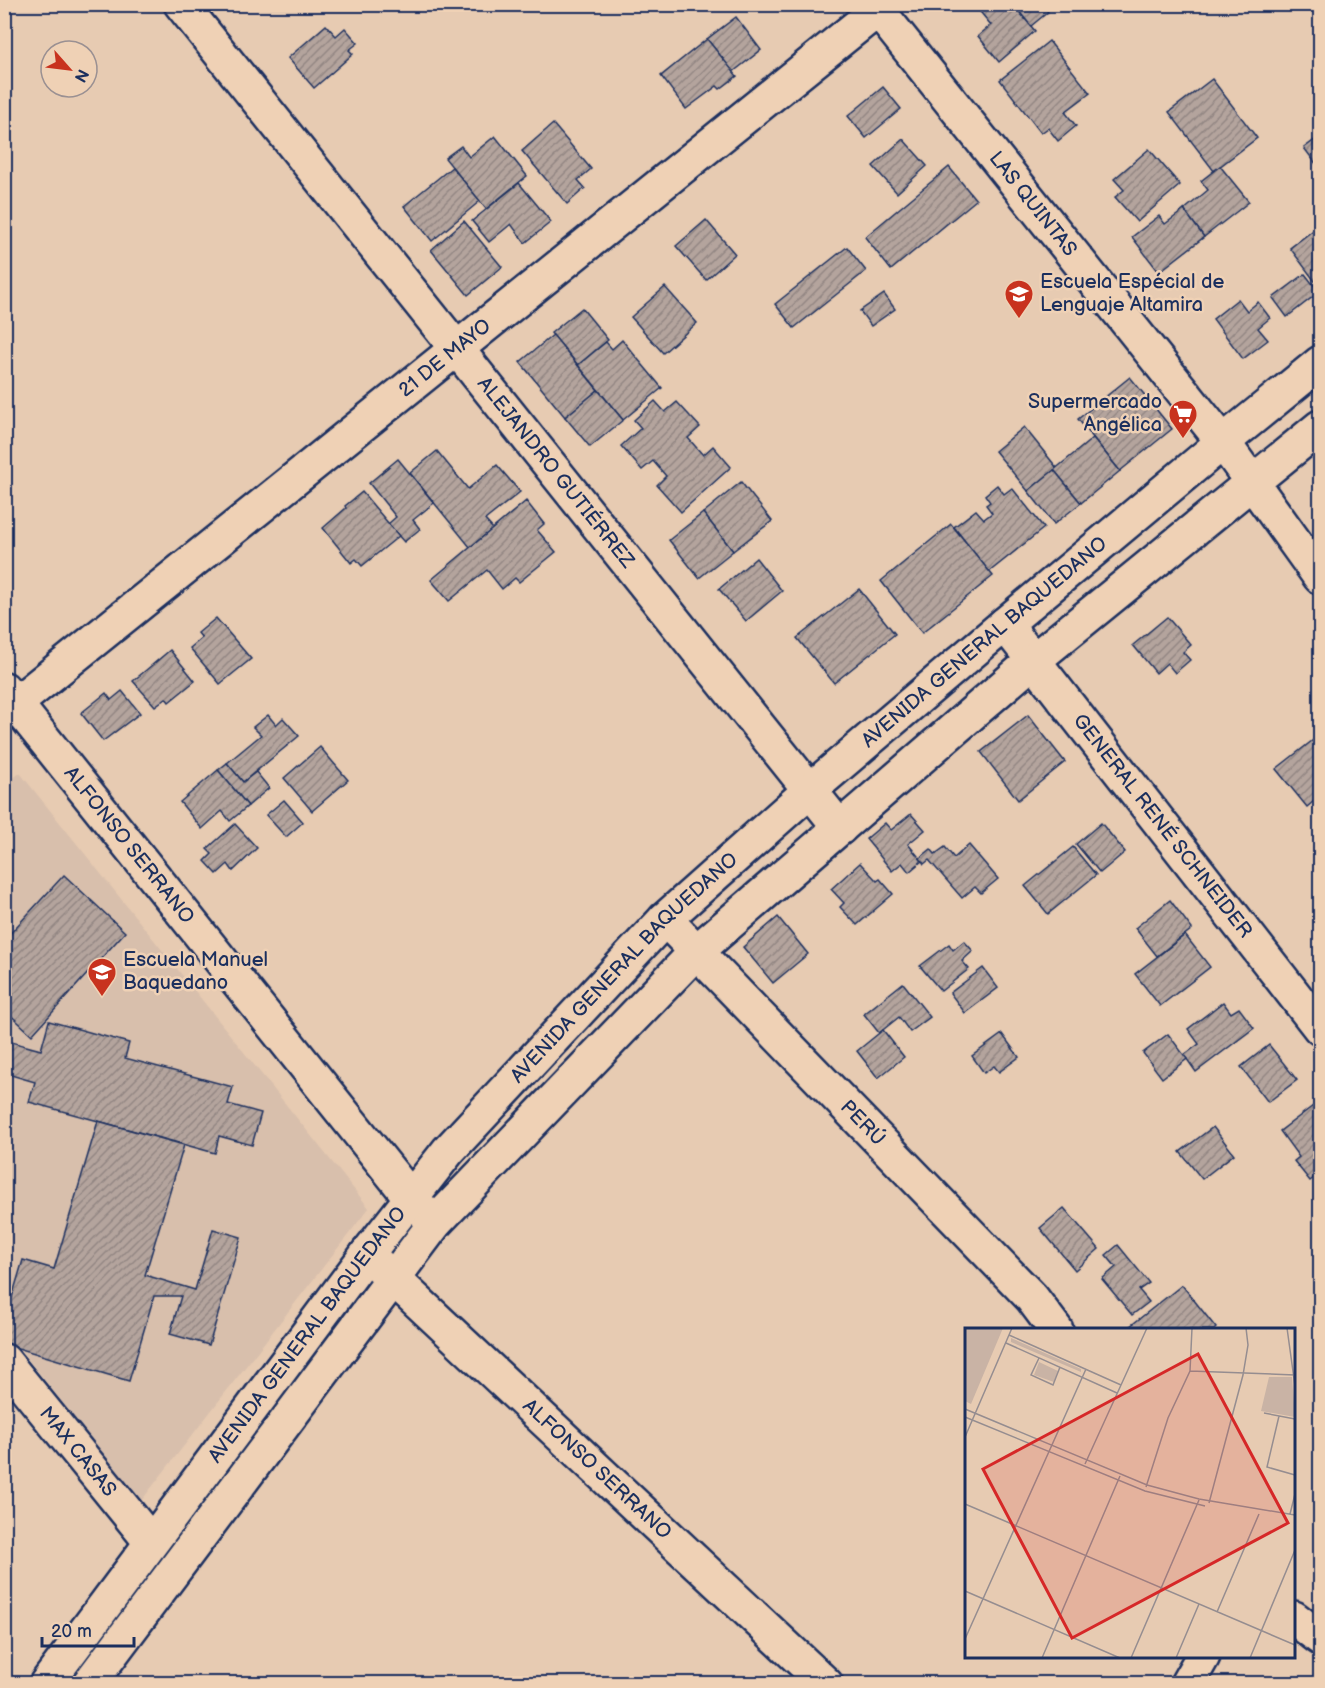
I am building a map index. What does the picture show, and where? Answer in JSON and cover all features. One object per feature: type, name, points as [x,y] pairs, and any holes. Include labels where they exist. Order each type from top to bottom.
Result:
[{"type":"street","name":"ALEJANDRO GUTIÉRREZ","points":[[181,4],[840,828]]},
{"type":"street","name":"21 DE MAYO","points":[[8,702],[457,349],[878,6]]},
{"type":"street","name":"LAS QUINTAS","points":[[878,6],[1223,442],[1320,577]]},
{"type":"street","name":"AVENIDA GENERAL BAQUEDANO","points":[[46,1683],[367,1254],[448,1151],[665,919],[810,790],[1005,624],[1320,363]]},
{"type":"street","name":"AVENIDA GENERAL BAQUEDANO","points":[[88,1683],[435,1223],[696,952],[1034,660],[1320,427]]},
{"type":"street","name":"GENERAL RENÉ SCHNEIDER","points":[[1005,624],[1320,1028]]},
{"type":"street","name":"ALFONSO SERRANO","points":[[8,702],[411,1198],[435,1223]]},
{"type":"street","name":"PERÚ","points":[[665,919],[1032,1298],[1055,1328]]},
{"type":"street","name":"ALFONSO SERRANO","points":[[367,1254],[826,1683]]},
{"type":"street","name":"MAX CASAS","points":[[4,1360],[151,1542]]},
{"type":"street","points":[[1295,1619],[1320,1638]]},
{"type":"street","points":[[1186,1683],[1202,1658]]},
{"type":"shaded area","name":"Escuela Manuel Baquedano","points":[[20,773],[369,1208],[141,1501],[5,1330],[4,785]]},
{"type":"building","points":[[981,4],[1013,4],[1035,31],[999,62],[978,36],[991,25],[977,8]]},
{"type":"building","points":[[1013,4],[1042,4],[1048,12],[1031,26]]},
{"type":"building","points":[[736,17],[761,50],[733,72],[707,39]]},
{"type":"building","points":[[326,25],[336,36],[345,28],[358,43],[349,50],[353,54],[314,88],[288,58]]},
{"type":"building","points":[[707,39],[737,76],[720,89],[717,86],[686,109],[661,76]]},
{"type":"building","points":[[1049,41],[1090,93],[1065,112],[1076,126],[1058,141],[1048,128],[1041,133],[1000,80]]},
{"type":"building","points":[[1212,79],[1257,138],[1214,171],[1169,112]]},
{"type":"building","points":[[883,87],[901,109],[866,138],[848,116]]},
{"type":"building","points":[[553,124],[591,169],[578,180],[585,188],[567,204],[522,151]]},
{"type":"building","points":[[495,136],[527,176],[486,209],[445,158],[461,146],[469,157]]},
{"type":"building","points":[[1320,136],[1320,169],[1304,148]]},
{"type":"building","points":[[903,139],[927,166],[897,193],[873,166]]},
{"type":"building","points":[[1149,149],[1180,185],[1137,222],[1115,197],[1124,190],[1114,179]]},
{"type":"building","points":[[1220,166],[1249,202],[1204,237],[1184,210],[1208,190],[1201,181]]},
{"type":"building","points":[[452,167],[480,201],[432,241],[404,206]]},
{"type":"building","points":[[949,167],[976,200],[891,270],[865,237]]},
{"type":"building","points":[[519,183],[551,222],[525,243],[511,224],[489,242],[472,221]]},
{"type":"building","points":[[1184,210],[1204,237],[1159,272],[1132,237],[1159,216],[1165,224]]},
{"type":"building","points":[[706,220],[735,254],[706,280],[676,246]]},
{"type":"building","points":[[464,221],[502,267],[468,295],[431,250]]},
{"type":"building","points":[[1320,225],[1320,288],[1290,248]]},
{"type":"building","points":[[847,247],[866,271],[794,328],[775,304]]},
{"type":"building","points":[[1305,274],[1319,292],[1287,317],[1273,298]]},
{"type":"building","points":[[665,287],[697,323],[663,353],[631,317]]},
{"type":"building","points":[[884,294],[895,309],[871,326],[860,311]]},
{"type":"building","points":[[1238,299],[1247,311],[1258,302],[1270,318],[1258,328],[1268,340],[1243,359],[1213,319]]},
{"type":"building","points":[[582,308],[608,340],[578,365],[551,333]]},
{"type":"building","points":[[553,335],[598,390],[565,417],[520,362]]},
{"type":"building","points":[[622,340],[662,388],[623,420],[578,365],[606,342],[612,349]]},
{"type":"building","points":[[1130,377],[1172,429],[1120,471],[1078,419]]},
{"type":"building","points":[[598,390],[623,420],[590,447],[565,417]]},
{"type":"building","points":[[655,401],[665,412],[677,402],[700,427],[688,438],[703,455],[713,446],[731,467],[681,512],[657,485],[666,476],[653,461],[642,470],[621,446],[641,428],[634,420]]},
{"type":"building","points":[[1024,427],[1057,468],[1028,491],[995,451]]},
{"type":"building","points":[[1093,438],[1120,471],[1081,503],[1054,470]]},
{"type":"building","points":[[437,451],[468,489],[497,465],[520,492],[485,520],[493,529],[470,547],[410,473]]},
{"type":"building","points":[[398,459],[434,503],[413,520],[420,529],[404,542],[388,524],[396,517],[369,483]]},
{"type":"building","points":[[1054,470],[1081,503],[1054,524],[1028,491]]},
{"type":"building","points":[[741,482],[772,521],[733,551],[703,513]]},
{"type":"building","points":[[997,485],[1004,494],[1012,488],[1044,528],[989,572],[954,527],[976,510],[984,519],[992,513],[986,505],[990,502],[985,495]]},
{"type":"building","points":[[362,492],[399,536],[362,566],[356,559],[351,563],[323,528]]},
{"type":"building","points":[[526,501],[544,524],[537,530],[556,552],[519,582],[515,578],[502,589],[487,570],[449,601],[431,580]]},
{"type":"building","points":[[703,513],[733,551],[699,578],[669,540]]},
{"type":"building","points":[[951,524],[993,576],[922,633],[881,581]]},
{"type":"building","points":[[756,558],[782,591],[746,621],[719,589]]},
{"type":"building","points":[[859,589],[895,634],[834,683],[797,638]]},
{"type":"building","points":[[1167,617],[1191,645],[1183,652],[1190,660],[1175,673],[1167,663],[1156,673],[1133,645]]},
{"type":"building","points":[[216,618],[251,659],[220,684],[190,648],[202,638],[198,633]]},
{"type":"building","points":[[170,650],[195,681],[169,702],[166,698],[155,706],[133,681]]},
{"type":"building","points":[[122,691],[140,713],[103,741],[81,713],[106,693],[111,700]]},
{"type":"building","points":[[268,715],[276,725],[283,718],[299,736],[243,782],[227,763],[261,735],[253,727]]},
{"type":"building","points":[[1028,715],[1065,762],[1018,800],[981,752]]},
{"type":"building","points":[[1317,737],[1320,741],[1320,796],[1307,807],[1276,769]]},
{"type":"building","points":[[320,747],[348,780],[312,811],[284,778]]},
{"type":"building","points":[[227,763],[243,782],[256,772],[269,788],[248,806],[218,770]]},
{"type":"building","points":[[218,770],[248,806],[230,821],[222,811],[202,829],[180,802]]},
{"type":"building","points":[[284,800],[303,822],[286,837],[266,815]]},
{"type":"building","points":[[911,814],[925,830],[908,844],[922,861],[909,872],[902,863],[892,871],[866,839],[885,823],[891,830]]},
{"type":"building","points":[[1101,823],[1125,852],[1100,873],[1076,844]]},
{"type":"building","points":[[235,824],[257,848],[233,871],[228,864],[217,874],[205,861],[212,854],[207,849]]},
{"type":"building","points":[[969,845],[998,879],[981,893],[975,887],[962,898],[929,860],[924,864],[920,858],[931,849],[935,854],[945,847],[954,858]]},
{"type":"building","points":[[1073,847],[1096,875],[1048,914],[1025,886]]},
{"type":"building","points":[[860,863],[877,881],[880,879],[893,894],[857,925],[840,907],[844,903],[831,889]]},
{"type":"building","points":[[64,875],[125,932],[32,1035],[4,1009],[4,940]]},
{"type":"building","points":[[1170,900],[1192,929],[1157,956],[1135,928]]},
{"type":"building","points":[[778,917],[808,954],[773,983],[743,947]]},
{"type":"building","points":[[1185,935],[1210,967],[1160,1006],[1135,974]]},
{"type":"building","points":[[964,941],[973,951],[962,961],[969,969],[941,991],[920,966],[949,944],[953,950]]},
{"type":"building","points":[[983,968],[998,988],[965,1013],[950,993]]},
{"type":"building","points":[[903,983],[930,1017],[910,1032],[899,1017],[879,1033],[864,1014]]},
{"type":"building","points":[[1223,1002],[1231,1013],[1239,1008],[1254,1028],[1196,1072],[1184,1055],[1199,1044],[1188,1029]]},
{"type":"building","points":[[49,1021],[129,1043],[125,1058],[233,1087],[228,1104],[261,1113],[252,1145],[219,1136],[215,1153],[29,1102],[35,1082],[4,1073],[4,1040],[41,1050]]},
{"type":"building","points":[[883,1030],[904,1057],[878,1078],[857,1051]]},
{"type":"building","points":[[1002,1034],[1019,1057],[999,1072],[994,1066],[984,1073],[972,1056]]},
{"type":"building","points":[[1168,1034],[1187,1059],[1162,1078],[1143,1053]]},
{"type":"building","points":[[1269,1045],[1297,1080],[1268,1102],[1241,1067]]},
{"type":"building","points":[[1313,1106],[1320,1116],[1320,1173],[1310,1181],[1294,1161],[1299,1157],[1280,1131]]},
{"type":"building","points":[[98,1121],[184,1145],[145,1275],[195,1290],[213,1229],[241,1237],[209,1345],[170,1334],[181,1296],[154,1296],[129,1381],[4,1344],[4,1324],[23,1260],[54,1269]]},
{"type":"building","points":[[1213,1127],[1234,1154],[1202,1179],[1180,1152]]},
{"type":"building","points":[[1064,1208],[1099,1249],[1075,1270],[1040,1228]]},
{"type":"building","points":[[1118,1245],[1149,1283],[1139,1290],[1149,1302],[1132,1315],[1102,1279],[1116,1267],[1106,1255]]},
{"type":"building","points":[[1182,1285],[1216,1328],[1129,1328]]},
{"type":"place","name":"Escuela Espécial de Lenguaje Altamira","points":[[1019,320]]},
{"type":"place","name":"Supermercado Angélica","points":[[1183,440]]},
{"type":"place","name":"Escuela Manuel Baquedano","points":[[102,998]]}]
